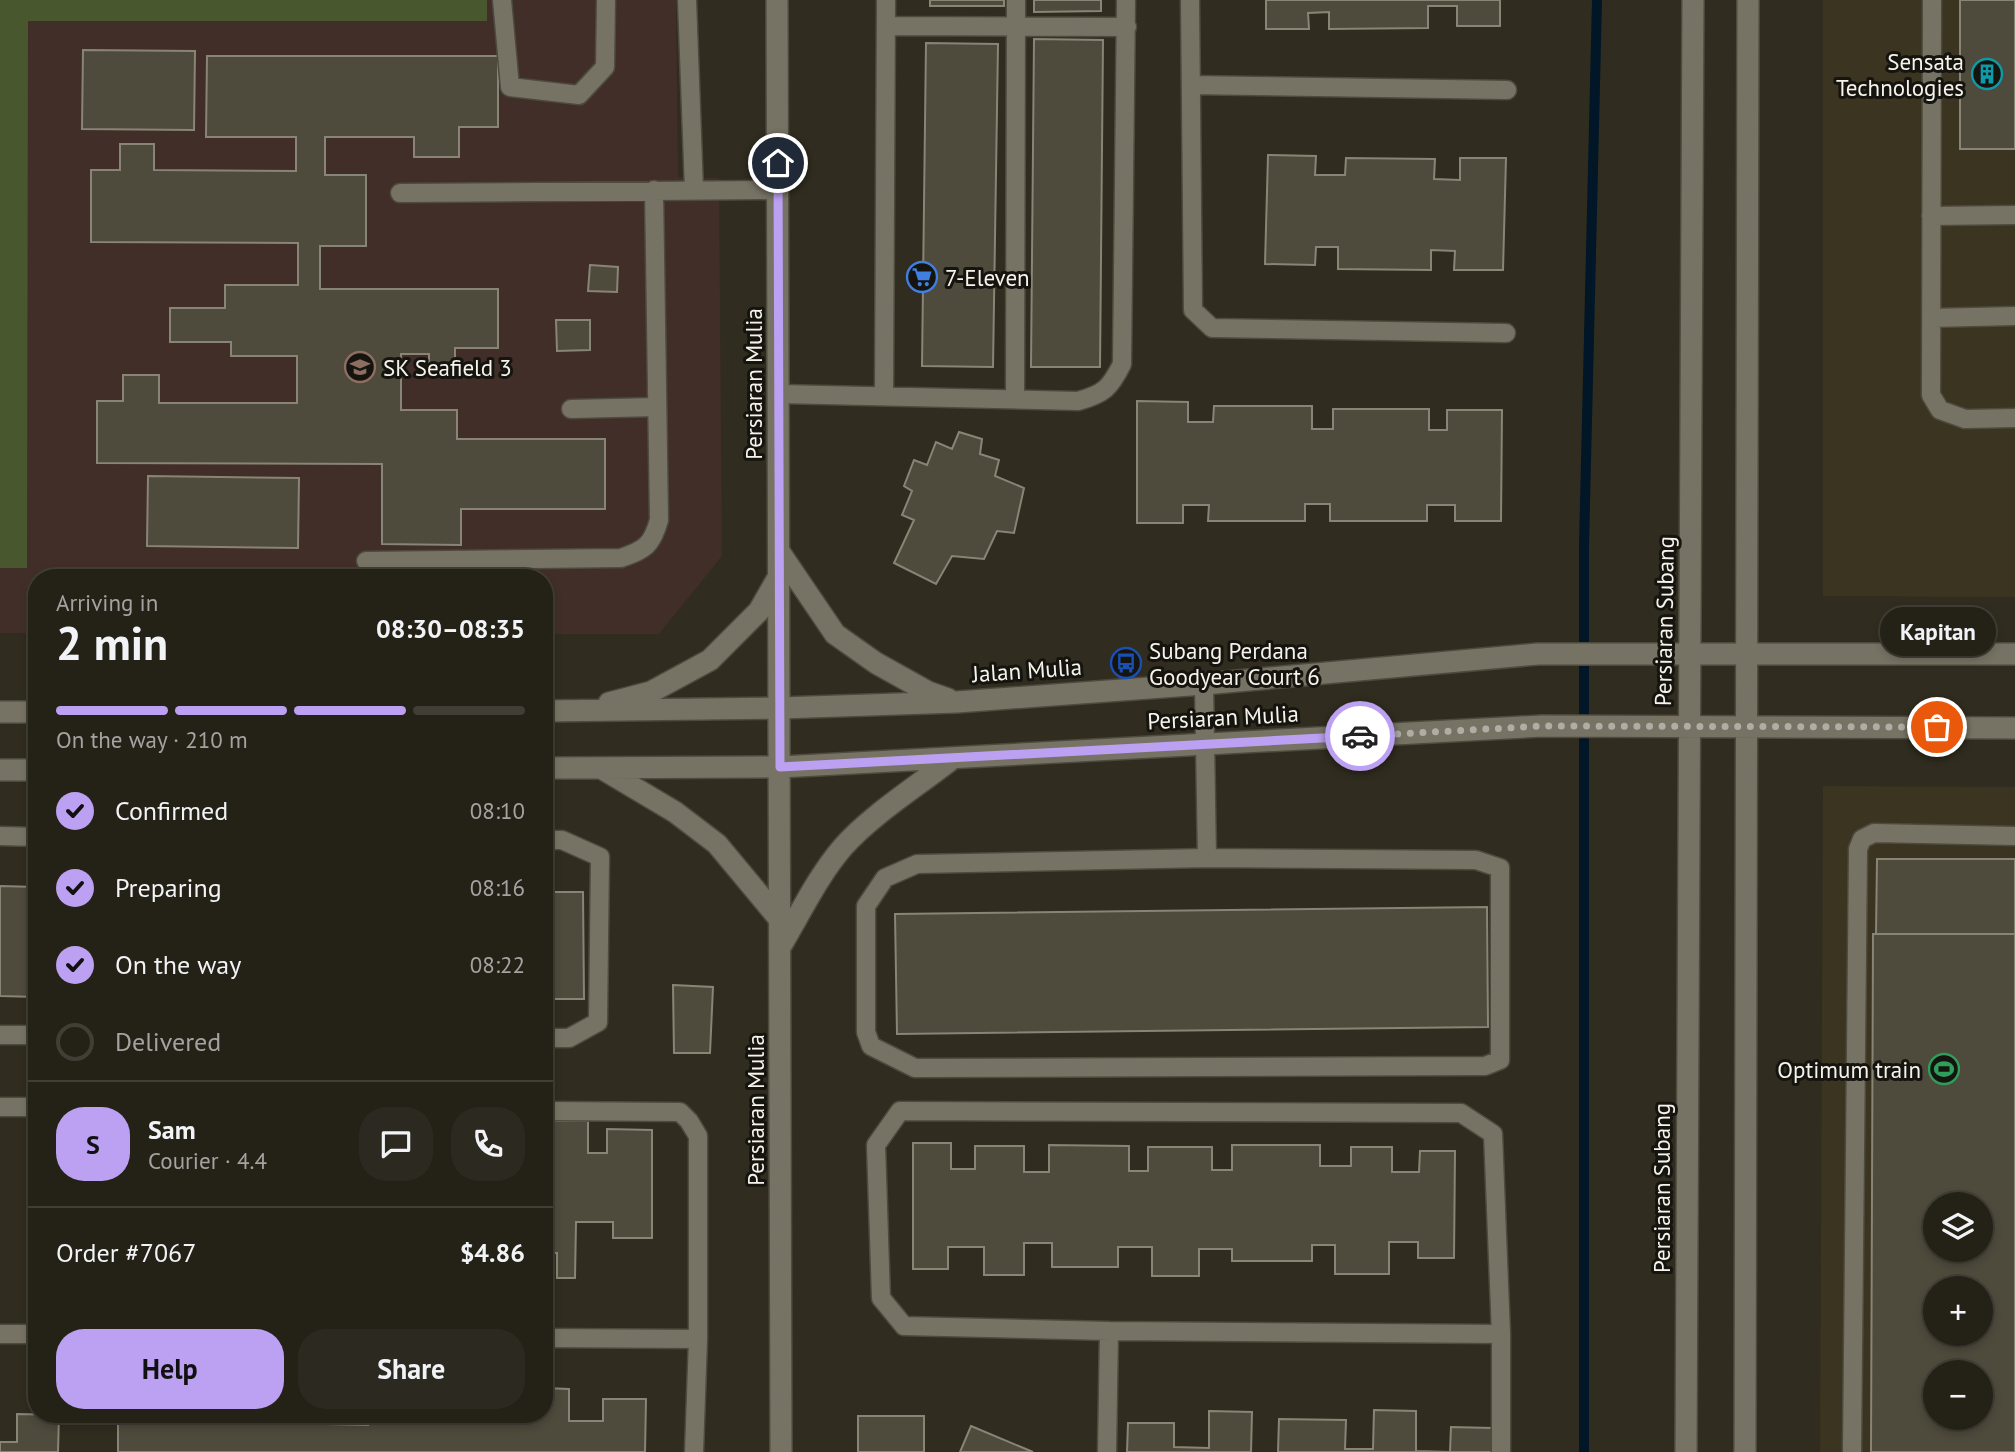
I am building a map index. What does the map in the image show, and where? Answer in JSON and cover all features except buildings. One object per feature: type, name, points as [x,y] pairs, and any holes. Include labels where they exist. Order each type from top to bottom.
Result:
[{"type":"street","name":"Persiaran Mulia","points":[[777,0],[781,1452]]},
{"type":"street","name":"Persiaran Subang","points":[[1686,1452],[1693,0]]},
{"type":"street","points":[[1745,1452],[1748,0]]},
{"type":"street","points":[[580,711],[650,692],[710,660],[759,611],[780,563],[835,634],[876,663],[918,687],[957,702]]},
{"type":"street","name":"Jalan Mulia","points":[[553,711],[957,702],[1204,684],[1538,653],[2015,654]]},
{"type":"street","points":[[0,712],[28,712]]},
{"type":"street","name":"Persiaran Mulia","points":[[553,768],[780,767],[1542,726],[1689,726]]},
{"type":"street","points":[[1689,726],[2015,728]]},
{"type":"street","points":[[781,946],[843,847],[953,758]]},
{"type":"street","points":[[600,768],[675,812],[718,844],[781,921]]},
{"type":"street","points":[[0,770],[28,770]]},
{"type":"lane","points":[[502,0],[510,87],[579,95],[605,67],[606,0]]},
{"type":"lane","points":[[687,0],[694,190]]},
{"type":"lane","points":[[884,396],[886,0]]},
{"type":"lane","points":[[1014,399],[1016,0]]},
{"type":"lane","points":[[779,394],[1078,401],[1097,396],[1112,384],[1122,364],[1126,0]]},
{"type":"lane","points":[[1190,0],[1193,310],[1212,328],[1506,333]]},
{"type":"lane","points":[[1932,0],[1931,395],[1940,410],[1965,419],[2015,418]]},
{"type":"lane","points":[[886,26],[1127,27]]},
{"type":"lane","points":[[1191,85],[1507,90]]},
{"type":"lane","points":[[366,561],[621,558],[641,551],[654,538],[659,520],[654,190]]},
{"type":"lane","points":[[400,193],[778,190]]},
{"type":"lane","points":[[1931,216],[2015,215]]},
{"type":"lane","points":[[1931,318],[2015,316]]},
{"type":"lane","points":[[571,409],[657,407]]},
{"type":"lane","points":[[1204,684],[1207,858]]},
{"type":"lane","points":[[1852,1452],[1858,849],[1862,839],[1874,833],[2015,836]]},
{"type":"lane","points":[[0,836],[28,836]]},
{"type":"lane","points":[[553,840],[562,840],[600,857],[598,1022],[569,1038],[553,1038]]},
{"type":"lane","points":[[1207,858],[1476,860],[1500,868],[1500,1060],[1485,1066],[915,1068],[871,1046],[866,1032],[866,906],[885,878],[917,864],[1207,858]]},
{"type":"lane","points":[[0,1035],[28,1035]]},
{"type":"lane","points":[[0,1107],[28,1107]]},
{"type":"lane","points":[[553,1111],[680,1112],[698,1136],[698,1339],[694,1452]]},
{"type":"lane","points":[[1501,1334],[1110,1332],[904,1326],[881,1298],[876,1144],[900,1111],[1461,1113],[1493,1134],[1501,1334],[1502,1452]]},
{"type":"lane","points":[[1107,1452],[1110,1332]]},
{"type":"lane","points":[[0,1334],[28,1334]]},
{"type":"lane","points":[[553,1338],[698,1339]]},
{"type":"shaded area","name":"SK Seafield 3","points":[[0,0],[676,0],[678,177],[719,178],[722,556],[659,634],[553,634],[553,569],[28,569],[28,633],[0,633]]},
{"type":"shaded area","points":[[1823,0],[2015,0],[2015,597],[1823,596]]},
{"type":"shaded area","points":[[1823,786],[2015,787],[2015,1452],[1820,1452]]},
{"type":"green space","points":[[0,0],[487,0],[487,21],[28,21],[27,568],[0,568]]},
{"type":"waterway","points":[[1584,1452],[1584,546],[1597,0]]},
{"type":"way so far","points":[[1360,736],[1542,726],[1937,727]]},
{"type":"place","name":"Sensata Technologies","points":[[1987,74]]},
{"type":"place","name":"7-Eleven","points":[[922,277]]},
{"type":"place","name":"SK Seafield 3","points":[[360,367]]},
{"type":"place","name":"Subang Perdana Goodyear Court 6","points":[[1126,663]]},
{"type":"place","name":"Kapitan","points":[[1937,727]]},
{"type":"place","name":"Optimum train","points":[[1944,1069]]},
{"type":"route","points":[[778,163],[780,767],[1360,736]]}]
